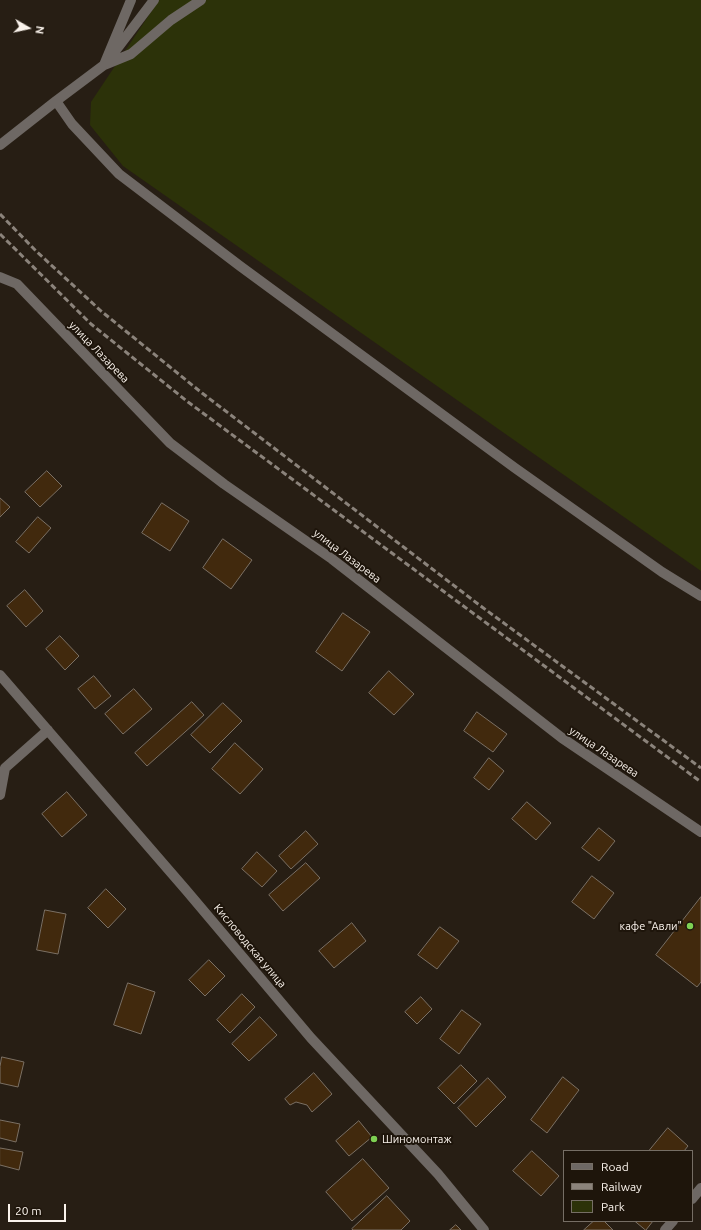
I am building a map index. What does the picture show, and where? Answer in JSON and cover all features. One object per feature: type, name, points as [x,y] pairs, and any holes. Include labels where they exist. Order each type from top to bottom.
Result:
[{"type":"street","points":[[104,65],[131,0]]},
{"type":"street","points":[[104,65],[154,0]]},
{"type":"street","points":[[0,145],[104,65],[131,54],[171,20],[200,0]]},
{"type":"street","points":[[56,101],[72,124],[119,174],[240,266],[515,468],[662,572],[701,596]]},
{"type":"street","name":"улица Лазарева","points":[[0,276],[17,284],[170,443],[224,484],[332,559],[562,738],[701,832]]},
{"type":"street","name":"Кисловодская улица","points":[[0,675],[312,1038],[438,1174],[484,1230]]},
{"type":"street","points":[[0,795],[5,768],[48,730]]},
{"type":"street","points":[[693,1198],[701,1188]]},
{"type":"street","points":[[665,1230],[672,1222]]},
{"type":"green space","points":[[159,0],[701,0],[701,571],[123,166],[90,125],[91,102]]},
{"type":"building","points":[[47,471],[62,486],[40,507],[25,492]]},
{"type":"building","points":[[0,498],[10,507],[0,517]]},
{"type":"building","points":[[162,503],[189,521],[170,551],[142,533]]},
{"type":"building","points":[[38,517],[51,528],[29,553],[16,542]]},
{"type":"building","points":[[223,539],[252,560],[231,589],[203,568]]},
{"type":"building","points":[[25,590],[43,611],[26,627],[7,606]]},
{"type":"building","points":[[343,613],[370,632],[342,671],[316,652]]},
{"type":"building","points":[[60,636],[79,656],[65,670],[46,649]]},
{"type":"building","points":[[389,671],[414,694],[394,715],[369,693]]},
{"type":"building","points":[[94,676],[111,696],[95,709],[78,689]]},
{"type":"building","points":[[134,689],[152,709],[123,734],[105,714]]},
{"type":"building","points":[[192,702],[204,715],[147,766],[135,753]]},
{"type":"building","points":[[223,703],[242,721],[210,753],[191,735]]},
{"type":"building","points":[[477,712],[507,734],[493,752],[464,731]]},
{"type":"building","points":[[235,743],[263,769],[240,794],[212,769]]},
{"type":"building","points":[[489,758],[504,771],[489,790],[474,778]]},
{"type":"building","points":[[67,792],[87,815],[62,837],[42,814]]},
{"type":"building","points":[[527,802],[551,823],[536,840],[512,819]]},
{"type":"building","points":[[599,828],[615,841],[599,861],[582,848]]},
{"type":"building","points":[[306,831],[318,844],[291,869],[279,856]]},
{"type":"building","points":[[257,852],[277,871],[262,887],[242,869]]},
{"type":"building","points":[[306,863],[320,878],[283,911],[269,895]]},
{"type":"building","points":[[592,876],[614,893],[594,919],[572,902]]},
{"type":"building","points":[[106,889],[126,909],[108,928],[88,908]]},
{"type":"building","name":"кафе \"Авли\"","points":[[701,897],[701,982],[697,987],[656,955]]},
{"type":"building","points":[[45,910],[66,914],[58,954],[37,950]]},
{"type":"building","points":[[352,923],[366,941],[334,968],[319,951]]},
{"type":"building","points":[[440,927],[459,941],[437,969],[418,955]]},
{"type":"building","points":[[209,960],[225,976],[205,996],[189,980]]},
{"type":"building","points":[[128,983],[155,992],[141,1034],[114,1025]]},
{"type":"building","points":[[242,994],[255,1007],[230,1033],[217,1020]]},
{"type":"building","points":[[421,997],[432,1009],[417,1024],[405,1012]]},
{"type":"building","points":[[462,1010],[481,1024],[459,1054],[440,1039]]},
{"type":"building","points":[[260,1017],[277,1035],[249,1061],[232,1044]]},
{"type":"building","points":[[2,1057],[24,1062],[18,1087],[0,1083],[0,1067]]},
{"type":"building","points":[[461,1065],[477,1081],[454,1104],[438,1088]]},
{"type":"building","points":[[314,1073],[332,1094],[312,1112],[307,1105],[296,1102],[290,1105],[285,1099]]},
{"type":"building","points":[[563,1077],[579,1090],[547,1133],[531,1120]]},
{"type":"building","points":[[488,1078],[506,1097],[476,1127],[458,1108]]},
{"type":"building","points":[[0,1120],[20,1124],[16,1142],[0,1138]]},
{"type":"building","points":[[359,1121],[372,1137],[349,1156],[336,1141]]},
{"type":"building","points":[[668,1128],[688,1146],[685,1150],[650,1150]]},
{"type":"building","points":[[0,1148],[23,1152],[19,1170],[0,1165]]},
{"type":"building","points":[[532,1151],[559,1176],[541,1196],[513,1171]]},
{"type":"building","points":[[363,1159],[389,1188],[352,1221],[326,1192]]},
{"type":"building","points":[[387,1196],[410,1221],[401,1230],[352,1229]]},
{"type":"building","points":[[593,1222],[605,1222],[613,1230],[584,1230]]},
{"type":"building","points":[[636,1222],[652,1222],[646,1230]]},
{"type":"building","points":[[456,1225],[461,1230],[450,1230]]},
{"type":"railway","points":[[0,214],[36,251],[101,311],[202,393],[482,607],[701,768]]},
{"type":"railway","points":[[0,234],[91,324],[188,402],[701,782]]},
{"type":"place","name":"кафе \"Авли\"","points":[[690,926]]},
{"type":"place","name":"Шиномонтаж","points":[[374,1139]]}]
